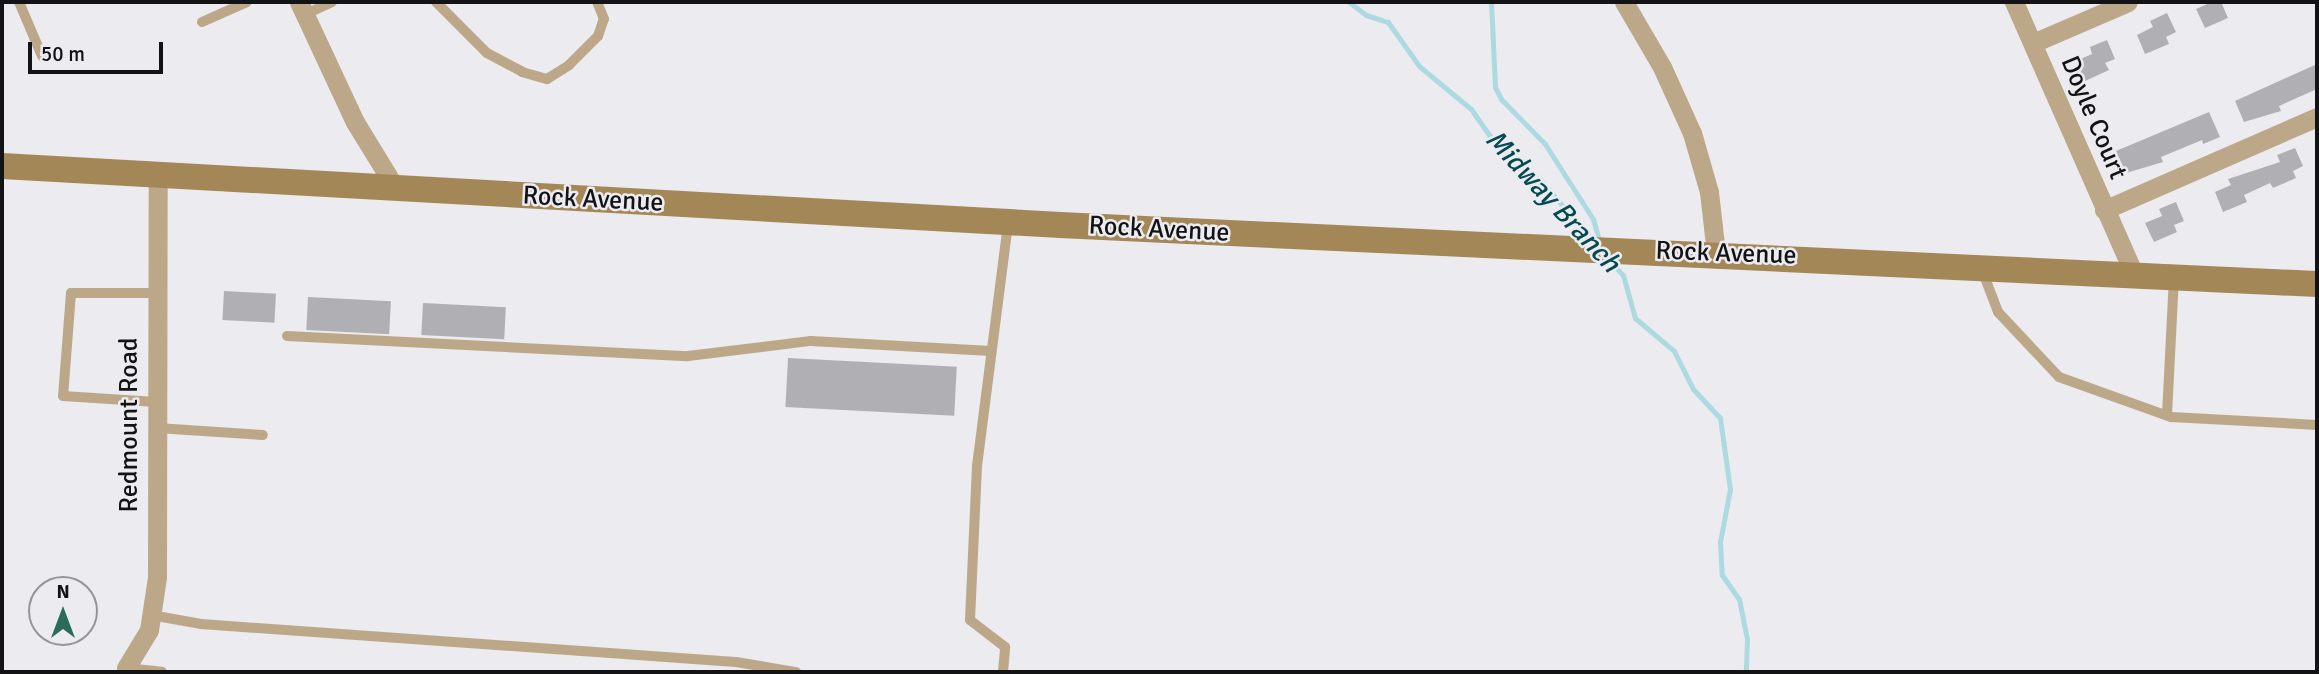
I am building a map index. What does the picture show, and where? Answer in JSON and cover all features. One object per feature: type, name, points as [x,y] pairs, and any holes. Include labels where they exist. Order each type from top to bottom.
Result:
[{"type":"street","points":[[1624,2],[1662,67],[1692,133],[1711,202],[1716,253]]},
{"type":"street","points":[[2014,2],[2033,43]]},
{"type":"street","name":"Doyle Court","points":[[2128,2],[2033,43],[2104,210],[2317,117]]},
{"type":"street","points":[[302,8],[355,122],[396,189]]},
{"type":"street","name":"Rock Avenue","points":[[2,166],[1008,223],[1981,267],[2129,266],[2174,276],[2317,284]]},
{"type":"street","name":"Redmount Road","points":[[126,668],[149,630],[158,577],[155,293],[158,175]]},
{"type":"street","points":[[2104,210],[2129,266]]},
{"type":"lane","points":[[19,2],[42,56]]},
{"type":"lane","points":[[202,22],[247,2]]},
{"type":"lane","points":[[302,8],[332,2]]},
{"type":"lane","points":[[436,2],[487,53],[522,72],[547,79],[569,65],[598,36],[604,19],[597,2]]},
{"type":"lane","points":[[1003,672],[1005,647],[970,620],[977,466],[1008,223]]},
{"type":"lane","points":[[1981,267],[1998,312],[2059,377],[2167,415],[2317,425]]},
{"type":"lane","points":[[2167,415],[2174,276]]},
{"type":"lane","points":[[155,293],[71,293],[63,396],[156,402]]},
{"type":"lane","points":[[286,336],[688,356],[811,341],[991,351]]},
{"type":"lane","points":[[156,428],[263,435]]},
{"type":"lane","points":[[151,615],[201,624],[736,662],[796,672]]},
{"type":"lane","points":[[126,668],[162,672]]},
{"type":"building","points":[[2212,2],[2221,2],[2228,18],[2205,28],[2196,9]]},
{"type":"building","points":[[2167,13],[2176,32],[2166,37],[2169,44],[2145,54],[2137,35],[2153,27],[2150,21]]},
{"type":"building","points":[[2107,40],[2115,59],[2105,63],[2109,70],[2085,81],[2076,61],[2092,54],[2090,47]]},
{"type":"building","points":[[2317,64],[2317,89],[2279,106],[2281,111],[2244,122],[2235,101]]},
{"type":"building","points":[[2209,112],[2220,137],[2203,144],[2202,140],[2161,157],[2163,162],[2126,173],[2116,151]]},
{"type":"building","points":[[2295,148],[2303,166],[2293,171],[2296,178],[2273,188],[2270,183],[2244,195],[2247,202],[2223,212],[2215,192],[2231,185],[2228,179],[2280,162],[2277,155]]},
{"type":"building","points":[[2176,202],[2184,221],[2174,225],[2177,232],[2154,242],[2145,223],[2162,216],[2159,209]]},
{"type":"building","points":[[224,291],[276,294],[274,323],[222,320]]},
{"type":"building","points":[[308,297],[391,301],[389,334],[306,330]]},
{"type":"building","points":[[423,303],[506,307],[504,339],[421,335]]},
{"type":"building","points":[[788,358],[957,367],[954,416],[785,407]]},
{"type":"waterway","name":"Midway Branch","points":[[1349,2],[1366,15],[1388,22],[1419,66],[1471,109],[1489,135],[1540,180],[1593,240]]},
{"type":"waterway","points":[[1491,2],[1495,87],[1501,99],[1545,144],[1593,219],[1600,243]]},
{"type":"waterway","name":"Midway Branch","points":[[1608,259],[1623,275],[1635,318],[1674,351],[1693,389],[1720,418],[1730,489],[1720,542],[1722,575],[1739,599],[1747,639],[1746,672]]}]
